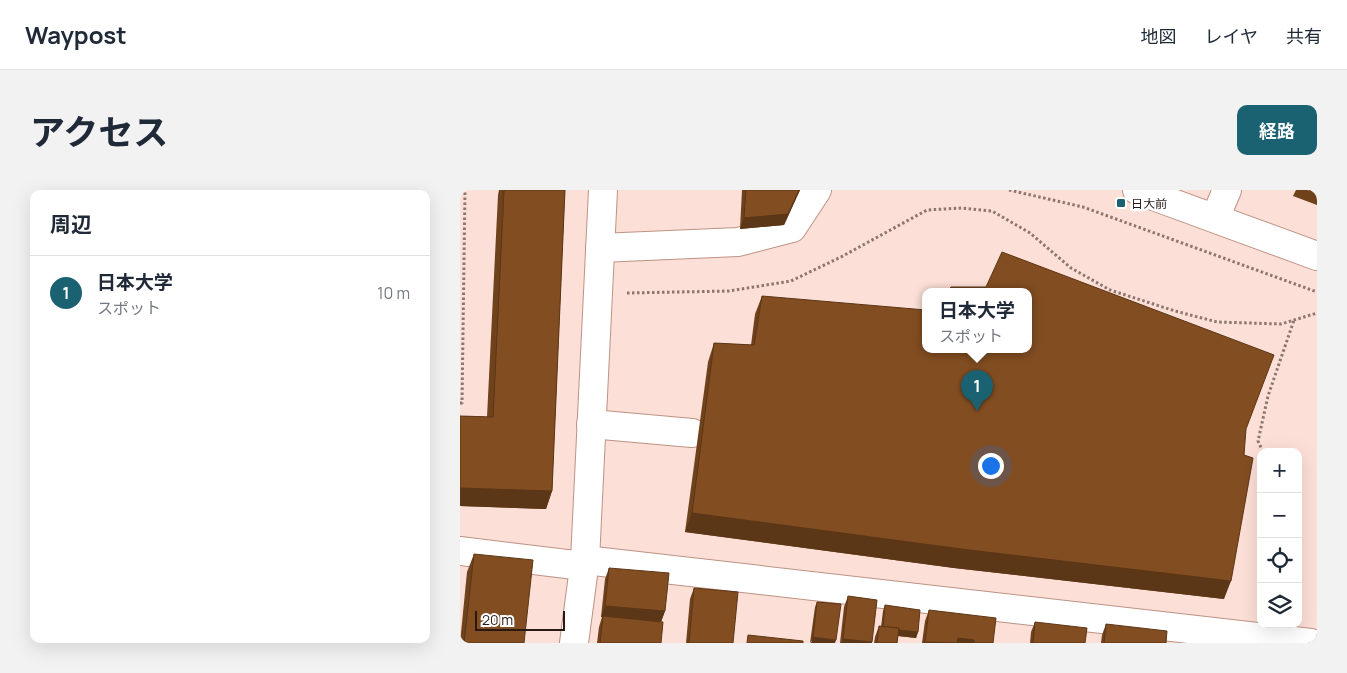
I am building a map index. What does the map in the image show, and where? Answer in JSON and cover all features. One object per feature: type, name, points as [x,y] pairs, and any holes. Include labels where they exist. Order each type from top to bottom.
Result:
[{"type":"street","points":[[574,643],[584,563],[603,190]]},
{"type":"street","points":[[600,248],[738,242],[792,228],[818,190]]},
{"type":"street","points":[[1138,190],[1317,256]]},
{"type":"street","points":[[1215,218],[1227,190]]},
{"type":"street","points":[[591,424],[692,433]]},
{"type":"street","points":[[460,552],[584,563],[1311,643]]},
{"type":"path","points":[[460,403],[462,403],[465,190]]},
{"type":"path","points":[[1009,190],[1083,207],[1317,292]]},
{"type":"path","points":[[625,284],[624,293],[634,293],[729,291],[791,281],[841,257],[927,210],[962,208],[992,211],[1030,233],[1071,268],[1110,290],[1217,322],[1282,324],[1317,313]]},
{"type":"path","points":[[1261,448],[1258,441],[1268,396],[1294,320]]},
{"type":"building","points":[[504,190],[565,190],[552,491],[460,488],[460,416],[493,417]]},
{"type":"building","points":[[746,190],[799,190],[788,214],[744,218]]},
{"type":"building","points":[[1002,252],[1274,355],[1246,429],[1244,455],[1253,458],[1231,581],[961,549],[692,513],[714,343],[754,345],[762,296],[922,310],[922,353],[1032,353],[1032,288],[950,288],[986,287]]},
{"type":"building","points":[[474,554],[533,560],[524,643],[464,643]]},
{"type":"building","points":[[609,568],[669,573],[665,611],[605,606]]},
{"type":"building","points":[[694,588],[738,592],[733,643],[689,643]]},
{"type":"building","points":[[848,596],[877,600],[872,642],[843,639]]},
{"type":"building","points":[[817,602],[841,604],[836,640],[813,637]]},
{"type":"building","points":[[885,605],[920,610],[918,632],[883,627]]},
{"type":"building","points":[[929,610],[996,618],[993,643],[974,643],[974,640],[958,638],[957,643],[925,642]]},
{"type":"building","points":[[603,616],[663,622],[661,643],[600,643]]},
{"type":"building","points":[[1035,622],[1087,628],[1085,643],[1033,643]]},
{"type":"building","points":[[1106,624],[1167,631],[1166,643],[1104,643]]},
{"type":"building","points":[[879,626],[899,628],[897,643],[877,643]]},
{"type":"building","points":[[748,635],[803,641],[803,643],[747,643]]},
{"type":"place","name":"日大前","points":[[1121,203]]},
{"type":"place","name":"日本大学","points":[[977,411]]}]
